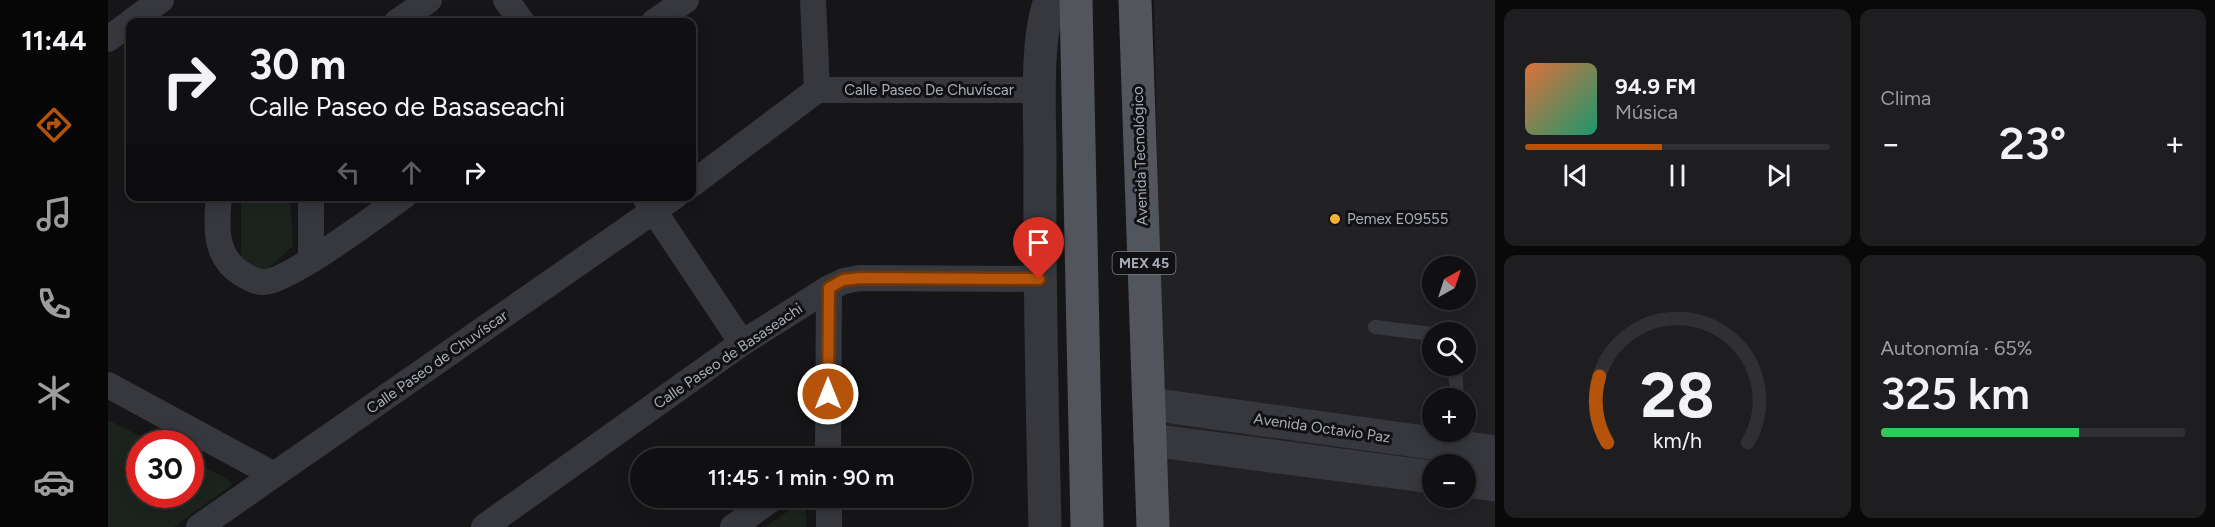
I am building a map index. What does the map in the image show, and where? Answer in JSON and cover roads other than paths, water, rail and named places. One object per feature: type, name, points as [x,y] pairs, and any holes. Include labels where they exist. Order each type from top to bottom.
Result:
[{"type":"main road","points":[[1076,0],[1087,527]]},
{"type":"main road","name":"Avenida Tecnológico","points":[[1135,0],[1153,527]]},
{"type":"street","points":[[138,18],[161,0]]},
{"type":"street","points":[[403,18],[429,0]]},
{"type":"street","points":[[506,0],[519,18]]},
{"type":"street","points":[[660,18],[686,0]]},
{"type":"street","points":[[696,181],[817,90],[813,0]]},
{"type":"street","points":[[1045,527],[1039,279],[1040,90],[1044,19],[1050,0]]},
{"type":"street","points":[[108,39],[126,26]]},
{"type":"street","name":"Calle Paseo De Chuvíscar","points":[[817,90],[1040,90]]},
{"type":"street","points":[[219,201],[219,246],[226,261],[238,271],[262,283],[272,281],[311,260],[397,201]]},
{"type":"street","points":[[311,201],[311,260]]},
{"type":"street","points":[[658,201],[742,344]]},
{"type":"street","name":"Calle Paseo de Chuvíscar","points":[[199,527],[658,201]]},
{"type":"street","name":"Calle Paseo de Basaseachi","points":[[484,527],[742,344],[843,280],[860,278],[1039,279]]},
{"type":"street","points":[[827,448],[829,288]]},
{"type":"street","points":[[108,385],[274,475]]},
{"type":"street","name":"Avenida Octavio Paz","points":[[1150,404],[1422,436]]},
{"type":"street","points":[[1150,440],[1422,476]]},
{"type":"street","name":"Avenida Octavio Paz","points":[[1465,442],[1495,452]]},
{"type":"street","points":[[1476,482],[1495,485]]},
{"type":"street","points":[[733,527],[759,508]]},
{"type":"street","points":[[829,508],[829,527]]},
{"type":"lane","points":[[1375,327],[1422,333]]},
{"type":"place","name":"Pemex E09555","points":[[1335,219]]}]
